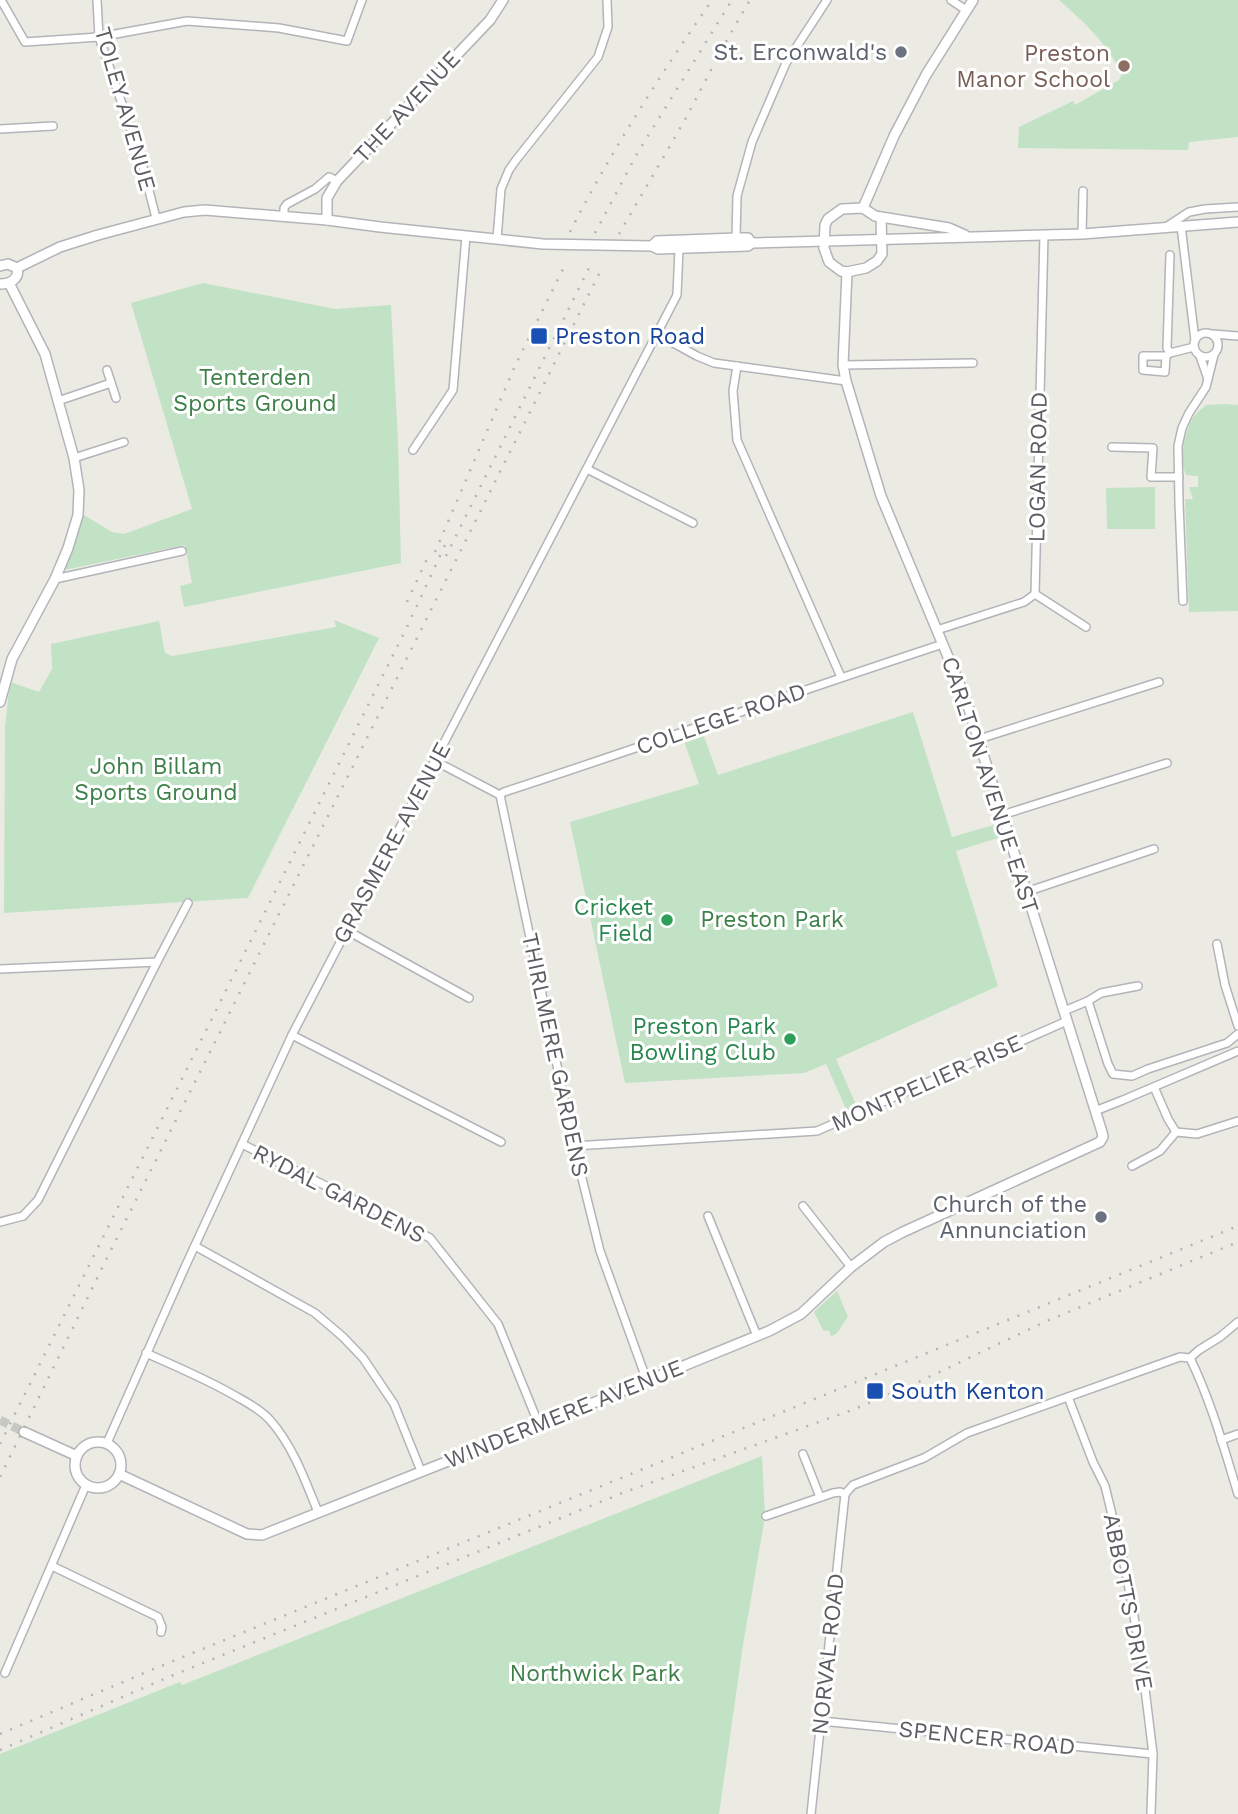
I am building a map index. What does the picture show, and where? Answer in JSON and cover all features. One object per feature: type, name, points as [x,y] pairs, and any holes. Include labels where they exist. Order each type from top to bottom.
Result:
[{"type":"street","points":[[1,0],[25,42],[99,37],[187,21],[279,28],[347,41],[362,0]]},
{"type":"street","name":"TOLEY AVENUE","points":[[97,0],[99,37],[141,159],[156,218]]},
{"type":"street","name":"THE AVENUE","points":[[327,198],[337,181],[490,20],[503,0]]},
{"type":"street","points":[[497,239],[500,189],[503,182],[516,160],[598,57],[608,27],[607,0]]},
{"type":"street","points":[[736,238],[737,195],[752,142],[786,63],[827,0]]},
{"type":"street","points":[[951,0],[966,10]]},
{"type":"street","points":[[863,208],[894,136],[926,75],[973,0]]},
{"type":"street","points":[[0,129],[53,126]]},
{"type":"street","points":[[284,217],[287,204],[315,189],[329,177],[337,181]]},
{"type":"street","points":[[315,189],[327,198],[327,220]]},
{"type":"street","points":[[1082,234],[1083,191]]},
{"type":"street","points":[[1166,227],[1189,212],[1238,207]]},
{"type":"street","points":[[881,217],[882,254],[877,261],[866,268],[847,272],[829,262],[823,241],[825,225],[842,209],[863,208],[875,216],[949,228],[968,236]]},
{"type":"street","points":[[16,268],[60,247],[156,218],[205,211],[327,220],[380,228],[548,244],[652,246],[657,249],[748,246],[752,243],[1082,234],[1238,222]]},
{"type":"street","points":[[1181,226],[1195,344],[1208,379]]},
{"type":"street","name":"LOGAN ROAD","points":[[1035,594],[1044,235]]},
{"type":"street","points":[[413,450],[453,390],[466,236]]},
{"type":"street","points":[[652,246],[657,241],[736,238],[748,238],[752,243]]},
{"type":"street","name":"GRASMERE AVENUE","points":[[107,1443],[292,1035],[678,291],[679,249]]},
{"type":"street","points":[[1170,256],[1168,355],[1195,344],[1200,334],[1238,336]]},
{"type":"street","points":[[0,266],[14,265],[18,272],[16,278],[5,283],[45,354],[74,458],[79,490],[78,515],[68,548],[55,579],[12,659],[0,702]]},
{"type":"street","name":"CARLTON AVENUE EAST","points":[[847,272],[843,365],[846,382],[881,496],[966,700],[1103,1137]]},
{"type":"street","points":[[1183,601],[1178,446],[1189,413],[1206,387],[1218,340],[1193,318]]},
{"type":"street","points":[[657,334],[714,363],[846,382]]},
{"type":"street","points":[[1200,356],[1207,358],[1238,336]]},
{"type":"street","points":[[843,365],[973,363]]},
{"type":"street","points":[[737,366],[733,391],[737,440],[841,677]]},
{"type":"street","points":[[107,370],[116,398]]},
{"type":"street","points":[[58,401],[111,383]]},
{"type":"street","points":[[74,458],[124,442]]},
{"type":"street","points":[[1112,447],[1153,448],[1151,477],[1179,477]]},
{"type":"street","points":[[587,469],[693,523]]},
{"type":"street","points":[[55,579],[182,551]]},
{"type":"street","points":[[937,630],[1024,602],[1035,594],[1086,627]]},
{"type":"street","name":"COLLEGE ROAD","points":[[500,795],[943,644]]},
{"type":"street","points":[[979,739],[1159,682]]},
{"type":"street","points":[[435,761],[500,795]]},
{"type":"street","points":[[1002,816],[1167,763]]},
{"type":"street","name":"THIRLMERE GARDENS","points":[[500,795],[574,1146],[600,1251],[647,1381]]},
{"type":"street","points":[[1026,892],[1154,849]]},
{"type":"street","points":[[0,1222],[23,1216],[38,1200],[188,903]]},
{"type":"street","points":[[346,930],[469,998]]},
{"type":"street","points":[[1217,944],[1225,985],[1238,1026]]},
{"type":"street","points":[[0,969],[157,962]]},
{"type":"street","name":"MONTPELIER RISE","points":[[574,1146],[817,1131],[1066,1016],[1101,993],[1138,986]]},
{"type":"street","points":[[1088,1001],[1113,1074],[1132,1076],[1227,1043],[1238,1034]]},
{"type":"street","points":[[292,1035],[501,1142]]},
{"type":"street","points":[[1095,1111],[1238,1051]]},
{"type":"street","points":[[1154,1087],[1176,1132]]},
{"type":"street","points":[[1176,1132],[1197,1135],[1238,1121]]},
{"type":"street","points":[[1132,1166],[1160,1151],[1176,1132]]},
{"type":"street","name":"WINDERMERE AVENUE","points":[[119,1474],[247,1534],[262,1535],[757,1336],[801,1314],[851,1267],[884,1242],[1089,1148],[1103,1137]]},
{"type":"street","name":"RYDAL GARDENS","points":[[242,1144],[430,1238],[498,1324],[539,1425]]},
{"type":"street","points":[[803,1206],[851,1267]]},
{"type":"street","points":[[708,1216],[757,1336]]},
{"type":"street","points":[[195,1246],[315,1313],[344,1337],[363,1358],[394,1404],[421,1471]]},
{"type":"street","points":[[766,1516],[833,1493],[845,1494],[853,1485],[924,1458],[967,1433],[1180,1357],[1190,1358],[1238,1322]]},
{"type":"street","points":[[146,1353],[217,1385],[269,1418],[287,1443],[318,1512]]},
{"type":"street","points":[[1190,1358],[1199,1376],[1238,1494]]},
{"type":"street","name":"ABBOTTS DRIVE","points":[[1068,1397],[1105,1486],[1126,1572],[1141,1656],[1153,1754],[1150,1814]]},
{"type":"street","points":[[24,1432],[76,1456]]},
{"type":"street","points":[[1221,1440],[1238,1434]]},
{"type":"street","points":[[107,1443],[119,1454],[119,1474],[108,1486],[100,1488],[86,1485],[77,1474],[76,1456],[88,1444],[107,1443]]},
{"type":"street","points":[[803,1454],[820,1497]]},
{"type":"street","points":[[5,1673],[86,1485]]},
{"type":"street","name":"NORVAL ROAD","points":[[811,1814],[845,1494]]},
{"type":"street","points":[[52,1566],[158,1617],[161,1632]]},
{"type":"street","name":"SPENCER ROAD","points":[[821,1721],[1153,1754]]},
{"type":"green space","name":"Preston Manor School","points":[[1059,0],[1238,0],[1238,137],[1189,142],[1188,150],[1018,148],[1019,127],[1073,101],[1075,105],[1119,80],[1122,74],[1102,43]]},
{"type":"green space","name":"Tenterden Sports Ground","points":[[203,283],[335,309],[391,305],[401,563],[184,607],[180,586],[192,583],[185,545],[64,570],[84,515],[112,532],[124,534],[192,509],[131,303]]},
{"type":"green space","points":[[1206,405],[1238,405],[1238,611],[1189,612],[1185,499],[1193,499],[1189,487],[1198,487],[1198,476],[1186,475],[1183,462],[1185,438],[1193,418]]},
{"type":"green space","points":[[1155,487],[1155,529],[1107,529],[1106,488]]},
{"type":"green space","name":"John Billam Sports Ground","points":[[334,620],[379,638],[248,898],[4,913],[5,727],[10,682],[39,692],[52,669],[51,644],[159,621],[165,653],[172,656],[336,627]]},
{"type":"green space","name":"Preston Park","points":[[913,712],[952,837],[997,824],[1001,837],[956,851],[998,986],[836,1059],[857,1107],[847,1111],[826,1064],[804,1073],[625,1083],[570,822],[699,784],[683,738],[702,731],[718,775]]},
{"type":"green space","points":[[837,1291],[848,1317],[831,1336],[829,1331],[823,1330],[814,1312]]},
{"type":"green space","name":"Northwick Park","points":[[762,1456],[765,1517],[743,1645],[719,1814],[0,1814],[0,1754]]},
{"type":"tunnel","points":[[0,1420],[24,1432]]},
{"type":"railway","points":[[570,232],[637,113],[712,0]]},
{"type":"railway","points":[[595,233],[638,152],[732,0]]},
{"type":"railway","points":[[619,234],[750,0]]},
{"type":"railway","points":[[435,552],[515,366],[564,267]]},
{"type":"railway","points":[[446,556],[589,268]]},
{"type":"railway","points":[[0,1477],[602,268]]},
{"type":"railway","points":[[0,1444],[408,625],[445,545]]},
{"type":"railway","points":[[407,602],[428,557]]},
{"type":"railway","points":[[0,1734],[1238,1226]]},
{"type":"railway","points":[[0,1750],[171,1676],[625,1492],[852,1410],[914,1384],[1049,1320],[1238,1242]]},
{"type":"place","name":"St. Erconwald's","points":[[901,52]]},
{"type":"place","name":"Preston Manor School","points":[[1124,66]]},
{"type":"place","name":"Preston Road","points":[[539,336]]},
{"type":"place","name":"Cricket Field","points":[[667,920]]},
{"type":"place","name":"Preston Park Bowling Club","points":[[790,1039]]},
{"type":"place","name":"Church of the Annunciation","points":[[1101,1217]]},
{"type":"place","name":"South Kenton","points":[[875,1391]]}]
